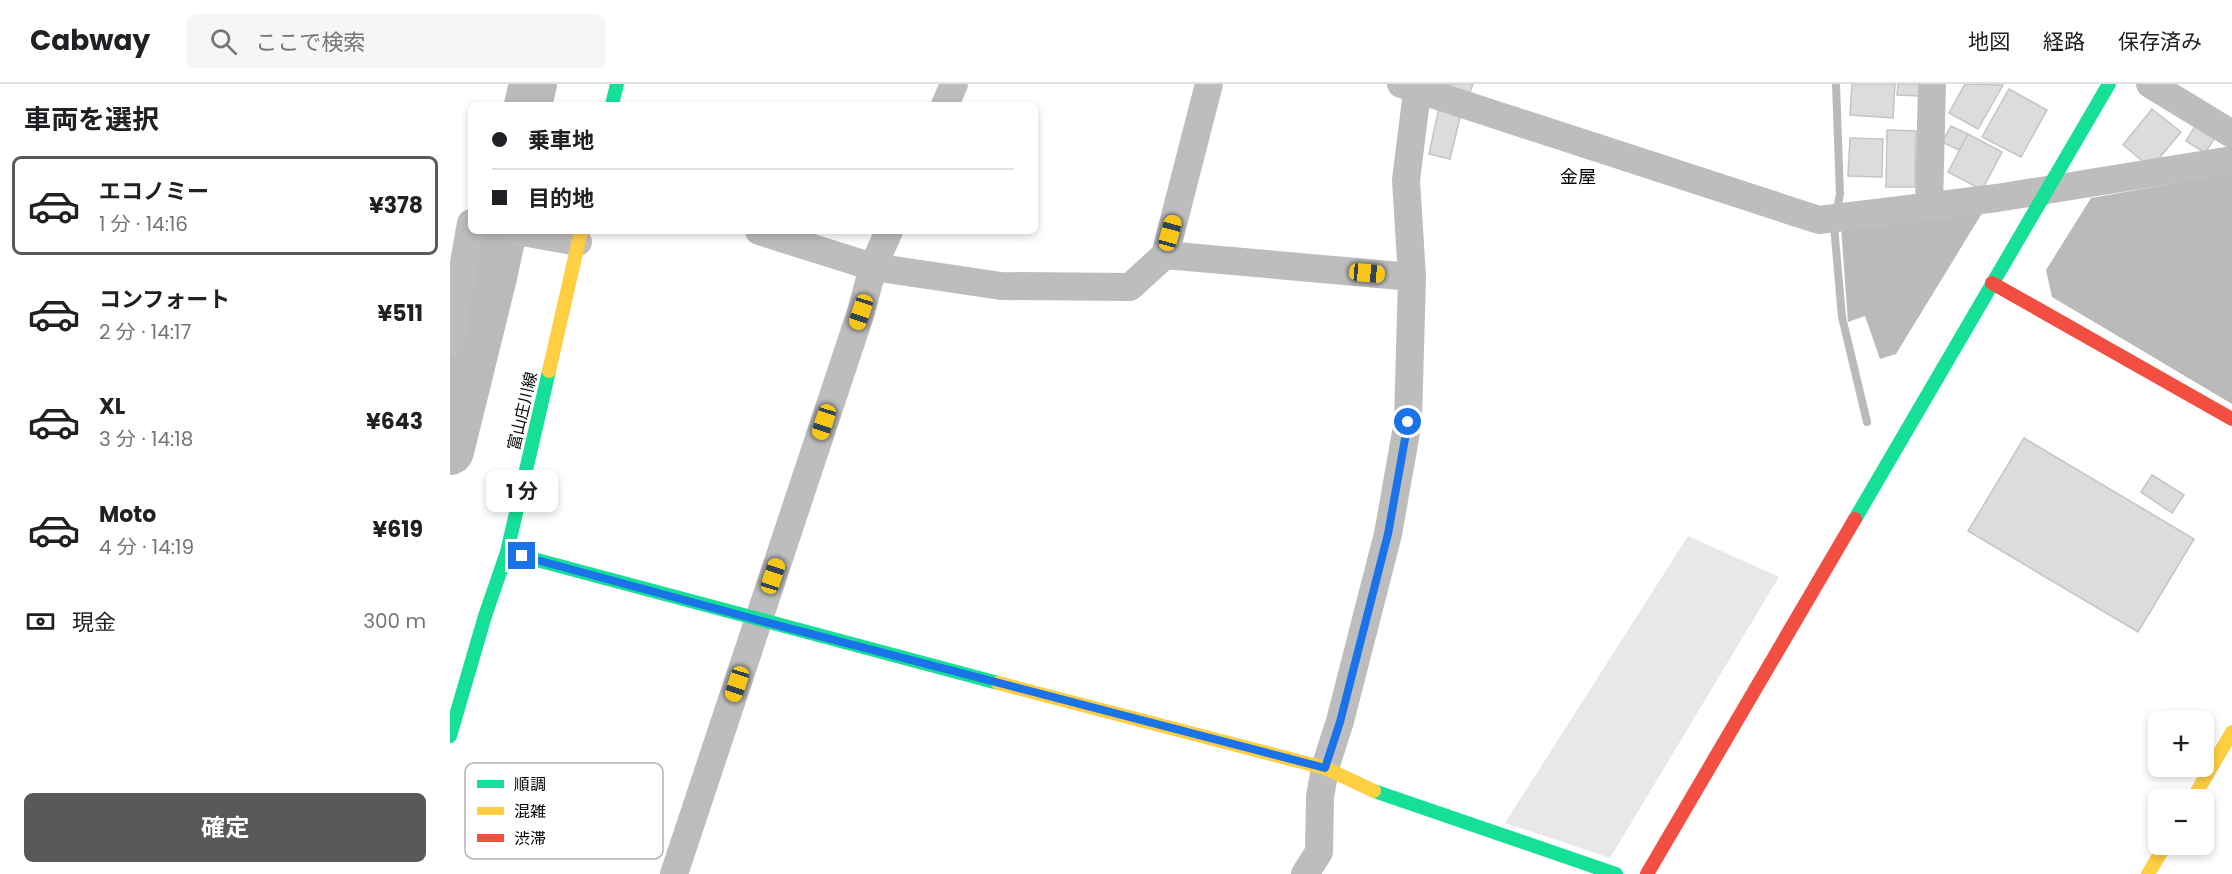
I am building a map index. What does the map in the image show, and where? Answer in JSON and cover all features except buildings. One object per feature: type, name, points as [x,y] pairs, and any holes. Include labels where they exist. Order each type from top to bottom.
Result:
[{"type":"street","points":[[613,102],[617,84]]},
{"type":"street","points":[[946,102],[954,84]]},
{"type":"street","points":[[768,234],[873,267],[1001,286],[1130,287],[1165,255],[1209,84]]},
{"type":"street","points":[[1929,206],[1932,84]]},
{"type":"street","points":[[1647,874],[2109,84]]},
{"type":"street","points":[[2150,84],[2232,134]]},
{"type":"street","points":[[1305,874],[1318,852],[1320,797],[1325,768],[1340,722],[1388,534],[1408,422],[1412,277],[1406,180],[1411,86],[1819,220],[2047,190],[2232,160]]},
{"type":"street","points":[[450,219],[468,222]]},
{"type":"street","points":[[450,342],[469,234]]},
{"type":"street","points":[[552,234],[580,236]]},
{"type":"street","points":[[674,874],[861,312],[873,267],[888,234]]},
{"type":"street","name":"富山庄川線","points":[[450,736],[485,616],[507,552],[580,236]]},
{"type":"street","points":[[1165,255],[1412,277]]},
{"type":"street","points":[[1992,283],[2232,419]]},
{"type":"street","points":[[507,552],[1325,768],[1373,791],[1616,874]]},
{"type":"street","points":[[2198,789],[2232,732]]},
{"type":"street","points":[[2148,874],[2159,855]]},
{"type":"shaded area","points":[[2232,173],[2232,404],[2052,297],[2046,270],[2091,198]]},
{"type":"shaded area","points":[[1984,210],[1896,354],[1880,359],[1865,316],[1848,322],[1841,227]]},
{"type":"shaded area","points":[[1688,536],[1779,577],[1610,858],[1505,823]]},
{"type":"waterway","points":[[529,102],[533,84]]},
{"type":"waterway","points":[[1836,84],[1840,194],[1834,226],[1842,317],[1867,422]]},
{"type":"waterway","points":[[450,451],[502,234]]},
{"type":"traffic: fast","points":[[613,102],[617,84]]},
{"type":"traffic: fast","points":[[1855,519],[2109,84]]},
{"type":"traffic: fast","points":[[450,736],[485,616],[507,552],[549,371]]},
{"type":"traffic: fast","points":[[507,552],[998,683]]},
{"type":"traffic: fast","points":[[1374,791],[1616,874]]},
{"type":"traffic: slow","points":[[549,371],[580,234]]},
{"type":"traffic: slow","points":[[998,683],[1325,768],[1374,791]]},
{"type":"traffic: slow","points":[[2198,789],[2232,732]]},
{"type":"traffic: slow","points":[[2148,874],[2159,855]]},
{"type":"traffic: jam","points":[[1992,283],[2232,419]]},
{"type":"traffic: jam","points":[[1647,874],[1855,519]]},
{"type":"district","name":"金屋","points":[[1578,177]]},
{"type":"route","points":[[522,556],[1325,768],[1340,722],[1388,534],[1408,422]]}]
